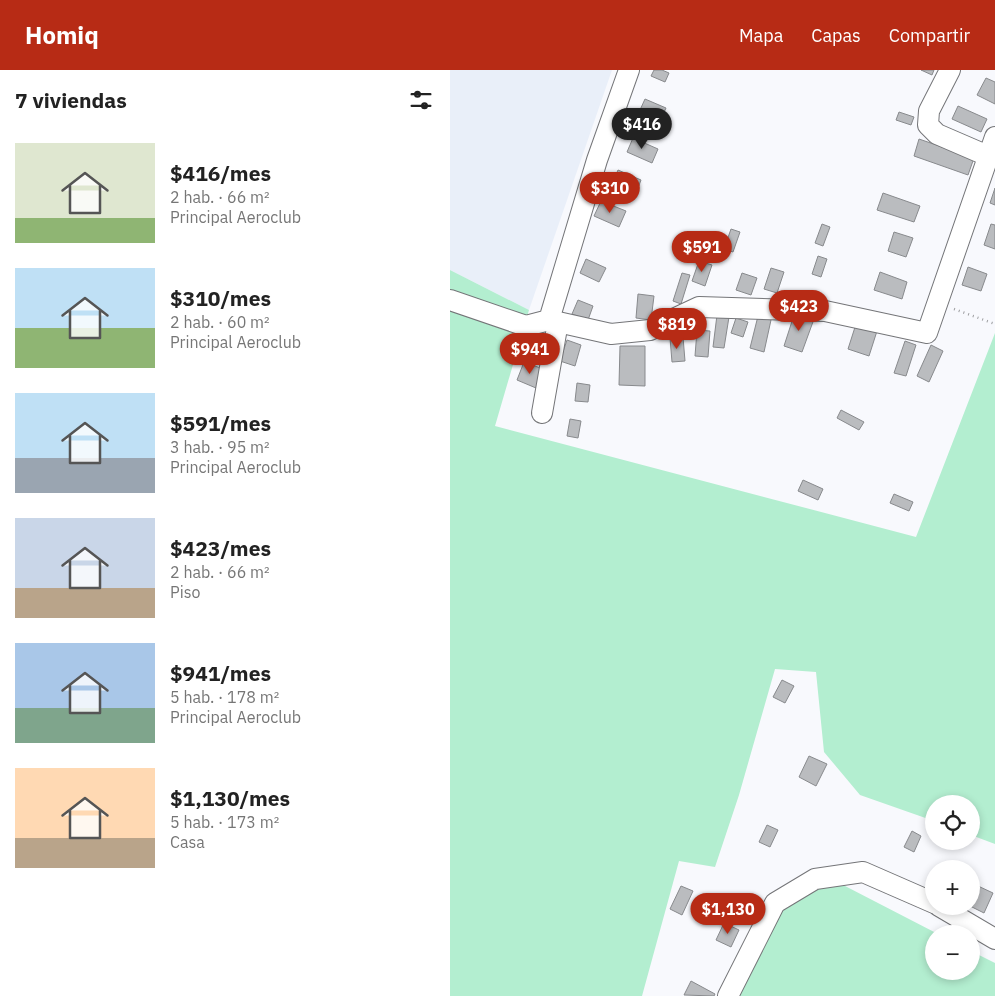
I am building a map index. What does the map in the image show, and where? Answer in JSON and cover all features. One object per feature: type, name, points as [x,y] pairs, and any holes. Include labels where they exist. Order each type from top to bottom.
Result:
[{"type":"street","points":[[542,413],[553,321],[597,160],[629,70]]},
{"type":"street","points":[[450,300],[526,326],[553,321],[611,334],[650,330],[699,307],[825,311],[927,333],[992,146],[937,134],[928,125],[929,111],[950,70]]},
{"type":"street","points":[[728,996],[775,903],[815,879],[864,872],[925,899]]},
{"type":"street","points":[[954,915],[995,939]]},
{"type":"path","points":[[937,302],[995,324]]},
{"type":"shaded area","points":[[450,70],[612,70],[529,310],[450,270]]},
{"type":"green space","points":[[450,270],[529,310],[495,426],[916,537],[995,333],[995,844],[980,838],[980,795],[925,795],[925,818],[860,795],[824,752],[816,672],[775,669],[739,795],[715,867],[679,861],[642,996],[450,996]]},
{"type":"green space","points":[[816,871],[925,927],[925,980],[980,980],[980,956],[995,963],[995,996],[721,996],[763,903]]},
{"type":"building","points":[[654,70],[662,70],[669,73],[665,82],[651,76]]},
{"type":"building","points":[[921,70],[934,70],[932,75]]},
{"type":"building","points":[[986,78],[995,82],[995,104],[977,95]]},
{"type":"building","points":[[645,99],[666,108],[661,119],[640,110]]},
{"type":"building","points":[[958,106],[987,119],[981,132],[952,119]]},
{"type":"building","points":[[899,112],[914,117],[911,125],[896,120]]},
{"type":"building","points":[[633,138],[658,149],[652,163],[627,152]]},
{"type":"building","points":[[919,139],[974,158],[968,175],[914,156]]},
{"type":"building","points":[[618,170],[641,180],[636,193],[613,182]]},
{"type":"building","points":[[995,188],[995,205],[990,203]]},
{"type":"building","points":[[883,193],[920,206],[914,222],[877,210]]},
{"type":"building","points":[[601,201],[626,211],[619,227],[594,216]]},
{"type":"building","points":[[822,224],[830,227],[823,246],[815,243]]},
{"type":"building","points":[[991,224],[995,225],[995,249],[984,245]]},
{"type":"building","points":[[731,229],[740,232],[733,252],[724,249]]},
{"type":"building","points":[[894,232],[913,238],[906,257],[888,251]]},
{"type":"building","points":[[818,256],[827,259],[821,277],[812,274]]},
{"type":"building","points":[[586,259],[606,268],[599,282],[580,273]]},
{"type":"building","points":[[699,261],[712,265],[705,286],[692,281]]},
{"type":"building","points":[[968,267],[987,274],[981,291],[962,285]]},
{"type":"building","points":[[771,268],[784,272],[777,293],[764,289]]},
{"type":"building","points":[[880,272],[907,282],[902,299],[874,290]]},
{"type":"building","points":[[682,273],[690,275],[681,304],[673,301]]},
{"type":"building","points":[[742,273],[757,278],[751,295],[736,290]]},
{"type":"building","points":[[638,294],[654,296],[651,320],[636,318]]},
{"type":"building","points":[[578,300],[593,306],[588,320],[572,314]]},
{"type":"building","points":[[795,312],[814,319],[802,352],[784,346]]},
{"type":"building","points":[[717,315],[729,317],[724,348],[713,347]]},
{"type":"building","points":[[758,316],[771,320],[764,352],[750,348]]},
{"type":"building","points":[[736,318],[748,322],[743,337],[731,333]]},
{"type":"building","points":[[856,324],[877,331],[869,356],[848,349]]},
{"type":"building","points":[[697,330],[710,331],[708,357],[695,356]]},
{"type":"building","points":[[683,337],[685,361],[672,362],[670,338]]},
{"type":"building","points":[[567,340],[581,345],[575,366],[560,361]]},
{"type":"building","points":[[905,341],[916,345],[906,376],[894,373]]},
{"type":"building","points":[[931,345],[943,351],[929,382],[917,376]]},
{"type":"building","points":[[620,346],[645,346],[645,386],[619,385]]},
{"type":"building","points":[[524,362],[543,369],[536,388],[517,380]]},
{"type":"building","points":[[577,383],[590,385],[588,402],[575,401]]},
{"type":"building","points":[[841,410],[864,422],[859,430],[837,418]]},
{"type":"building","points":[[570,419],[581,421],[578,438],[567,436]]},
{"type":"building","points":[[803,480],[823,489],[818,500],[798,491]]},
{"type":"building","points":[[894,494],[913,502],[909,511],[890,503]]},
{"type":"building","points":[[782,680],[794,686],[785,703],[773,697]]},
{"type":"building","points":[[809,756],[827,764],[816,786],[799,777]]},
{"type":"building","points":[[767,825],[778,830],[770,847],[759,842]]},
{"type":"building","points":[[912,831],[921,836],[914,852],[904,847]]},
{"type":"building","points":[[681,886],[693,891],[682,915],[670,909]]},
{"type":"building","points":[[980,887],[993,893],[984,913],[980,911]]},
{"type":"building","points":[[724,923],[739,930],[731,947],[716,940]]},
{"type":"building","points":[[691,981],[715,994],[714,996],[684,995]]}]
